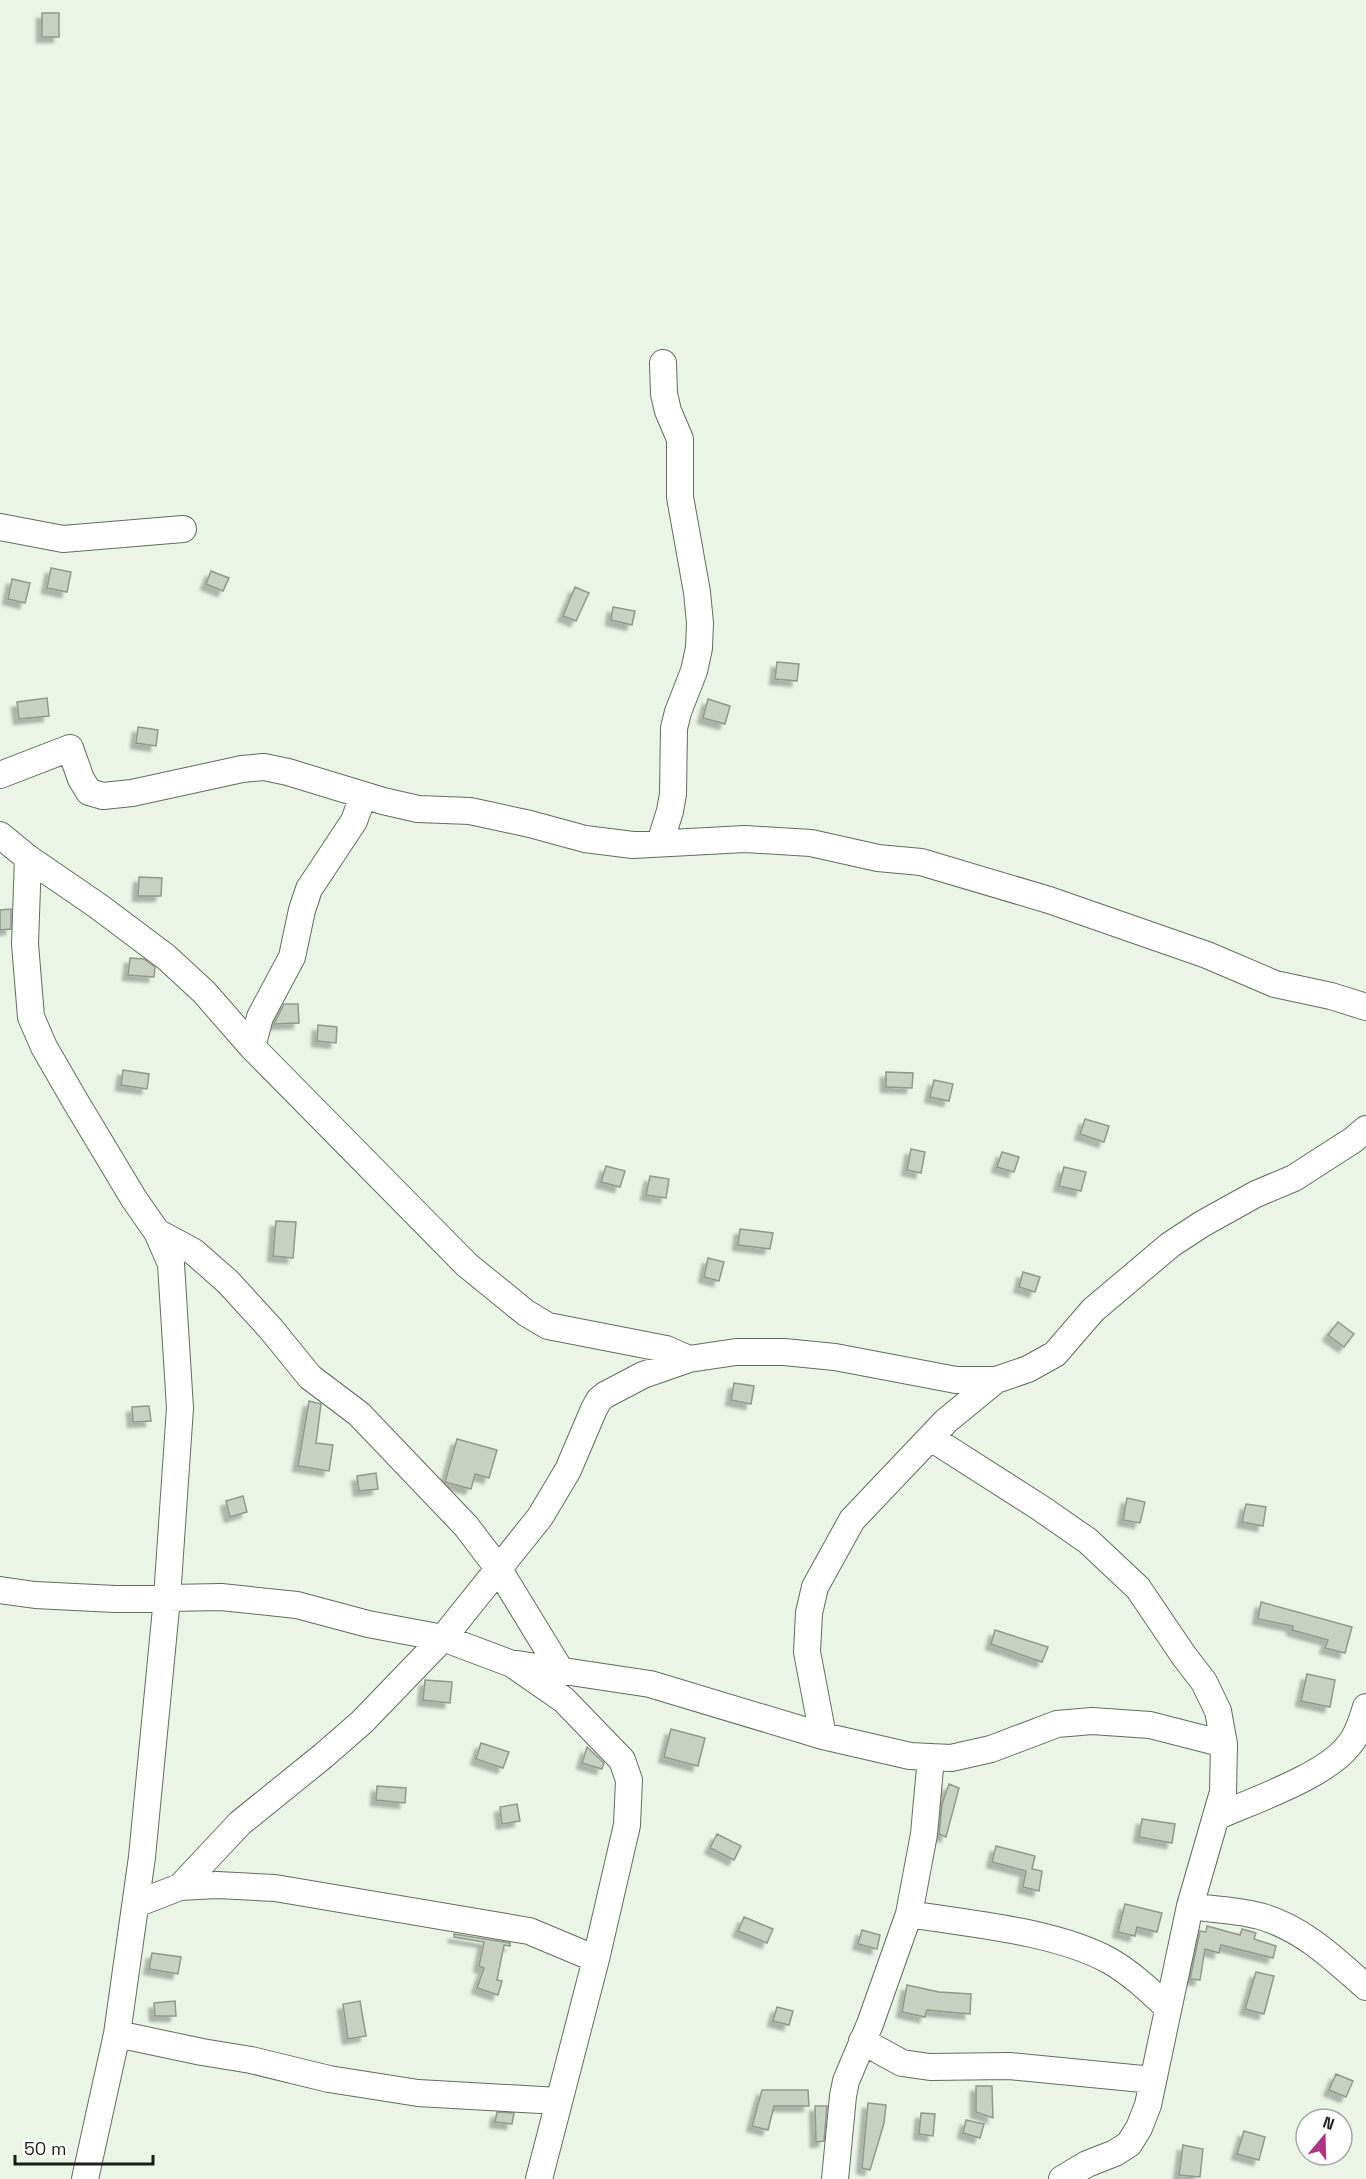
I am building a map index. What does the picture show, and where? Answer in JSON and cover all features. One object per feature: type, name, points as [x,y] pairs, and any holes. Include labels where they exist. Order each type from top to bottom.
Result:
[{"type":"street","points":[[660,843],[673,794],[674,728],[694,671],[699,648],[700,623],[697,592],[680,497],[680,439],[668,411],[664,394],[663,363]]},
{"type":"street","points":[[0,527],[63,539],[183,529]]},
{"type":"street","points":[[0,775],[70,748],[81,780],[89,792],[103,796],[242,769],[264,767],[417,809],[470,811],[585,839],[633,845],[745,839],[811,843],[878,858],[921,862],[1060,904],[1207,955],[1275,984],[1332,996],[1366,1007]]},
{"type":"street","points":[[252,1047],[267,1001],[292,957],[309,889],[354,821],[363,796]]},
{"type":"street","points":[[0,835],[28,858],[166,957],[204,992],[252,1047],[467,1265],[526,1313],[548,1326],[666,1348],[689,1359]]},
{"type":"street","points":[[28,858],[25,944],[31,1017],[44,1047],[74,1099],[157,1232],[171,1264],[180,1408],[167,1598],[142,1857],[117,2034],[85,2179]]},
{"type":"street","points":[[180,1887],[240,1823],[362,1722],[443,1638],[540,1517],[567,1470],[599,1400],[643,1375],[689,1359],[736,1352],[784,1352],[835,1357],[956,1380],[996,1380],[1028,1369],[1055,1354],[1093,1310],[1170,1245],[1256,1194],[1294,1178],[1366,1129]]},
{"type":"street","points":[[157,1232],[194,1252],[228,1282],[271,1329],[310,1377],[358,1414],[466,1526],[498,1568],[561,1671]]},
{"type":"street","points":[[824,1736],[807,1652],[809,1613],[815,1587],[852,1520],[946,1421],[996,1380]]},
{"type":"street","points":[[931,1438],[1089,1541],[1138,1588],[1204,1682],[1218,1711],[1224,1744],[1223,1792],[1190,1906],[1148,2105],[1129,2144],[1062,2179]]},
{"type":"street","points":[[0,1590],[35,1595],[114,1599],[221,1597],[297,1605],[368,1624],[443,1638],[512,1664],[650,1684],[824,1736],[910,1756],[951,1758],[991,1749],[1057,1724],[1092,1721],[1150,1725],[1224,1744]]},
{"type":"street","points":[[512,1664],[564,1700],[622,1760],[629,1780],[627,1825],[596,1959],[539,2179]]},
{"type":"street","points":[[1216,1817],[1299,1780],[1338,1758],[1351,1743],[1366,1707]]},
{"type":"street","points":[[835,2179],[846,2081],[909,1914],[924,1834],[931,1757]]},
{"type":"street","points":[[136,1904],[180,1887],[217,1885],[275,1888],[529,1932],[596,1959]]},
{"type":"street","points":[[1190,1906],[1262,1916],[1290,1927],[1313,1941],[1366,1987]]},
{"type":"street","points":[[909,1914],[1011,1930],[1079,1946],[1111,1962],[1146,1987],[1167,2007]]},
{"type":"street","points":[[117,2034],[252,2060],[329,2079],[418,2093],[559,2101]]},
{"type":"street","points":[[862,2041],[902,2062],[930,2067],[1010,2066],[1153,2080]]},
{"type":"building","points":[[42,13],[59,13],[59,37],[42,37]]},
{"type":"building","points":[[51,568],[71,572],[67,592],[47,588]]},
{"type":"building","points":[[211,571],[229,578],[223,591],[206,584]]},
{"type":"building","points":[[12,579],[30,583],[25,603],[8,599]]},
{"type":"building","points":[[575,587],[589,593],[576,621],[563,616]]},
{"type":"building","points":[[613,607],[635,611],[632,625],[611,620]]},
{"type":"building","points":[[777,662],[799,664],[797,681],[775,679]]},
{"type":"building","points":[[47,698],[49,716],[19,719],[17,702]]},
{"type":"building","points":[[708,699],[730,706],[725,724],[703,718]]},
{"type":"building","points":[[138,727],[158,730],[156,746],[136,743]]},
{"type":"building","points":[[139,877],[162,878],[161,896],[138,896]]},
{"type":"building","points":[[11,909],[11,929],[0,930],[0,910]]},
{"type":"building","points":[[130,958],[144,959],[155,967],[154,977],[128,975]]},
{"type":"building","points":[[284,1004],[298,1004],[299,1023],[274,1024]]},
{"type":"building","points":[[318,1025],[337,1027],[336,1043],[317,1041]]},
{"type":"building","points":[[123,1070],[149,1074],[147,1089],[121,1085]]},
{"type":"building","points":[[886,1072],[913,1073],[912,1088],[886,1087]]},
{"type":"building","points":[[934,1080],[953,1084],[949,1101],[930,1097]]},
{"type":"building","points":[[1085,1119],[1109,1126],[1104,1142],[1080,1134]]},
{"type":"building","points":[[911,1149],[925,1152],[921,1173],[907,1170]]},
{"type":"building","points":[[1002,1152],[1019,1157],[1014,1172],[997,1167]]},
{"type":"building","points":[[606,1166],[625,1171],[620,1187],[601,1182]]},
{"type":"building","points":[[1064,1167],[1086,1172],[1081,1191],[1059,1186]]},
{"type":"building","points":[[650,1176],[669,1179],[666,1198],[646,1195]]},
{"type":"building","points":[[276,1221],[296,1222],[293,1258],[273,1256]]},
{"type":"building","points":[[740,1229],[773,1233],[770,1249],[738,1245]]},
{"type":"building","points":[[708,1258],[724,1262],[719,1281],[704,1277]]},
{"type":"building","points":[[1023,1272],[1040,1277],[1035,1292],[1019,1287]]},
{"type":"building","points":[[1338,1322],[1354,1334],[1344,1347],[1328,1335]]},
{"type":"building","points":[[734,1383],[754,1386],[751,1404],[731,1400]]},
{"type":"building","points":[[309,1401],[321,1404],[316,1443],[333,1445],[329,1471],[298,1466]]},
{"type":"building","points":[[149,1406],[151,1421],[133,1422],[132,1407]]},
{"type":"building","points":[[457,1439],[497,1450],[489,1478],[475,1474],[471,1489],[445,1482]]},
{"type":"building","points":[[376,1473],[378,1489],[359,1491],[357,1476]]},
{"type":"building","points":[[243,1496],[247,1512],[230,1517],[226,1501]]},
{"type":"building","points":[[1127,1498],[1145,1502],[1140,1523],[1123,1520]]},
{"type":"building","points":[[1246,1504],[1266,1507],[1263,1526],[1242,1522]]},
{"type":"building","points":[[1261,1602],[1352,1627],[1345,1653],[1325,1648],[1328,1640],[1292,1630],[1293,1626],[1258,1619]]},
{"type":"building","points":[[995,1630],[1048,1647],[1042,1662],[991,1644]]},
{"type":"building","points":[[1307,1674],[1335,1680],[1330,1707],[1301,1701]]},
{"type":"building","points":[[425,1680],[452,1682],[450,1703],[423,1700]]},
{"type":"building","points":[[671,1729],[705,1738],[698,1766],[664,1757]]},
{"type":"building","points":[[481,1743],[509,1752],[503,1768],[476,1759]]},
{"type":"building","points":[[587,1747],[604,1763],[602,1769],[582,1763]]},
{"type":"building","points":[[949,1784],[959,1788],[946,1837],[939,1834],[942,1804]]},
{"type":"building","points":[[377,1786],[406,1788],[405,1803],[376,1800]]},
{"type":"building","points":[[517,1804],[520,1821],[502,1824],[500,1807]]},
{"type":"building","points":[[1142,1819],[1175,1824],[1172,1843],[1139,1837]]},
{"type":"building","points":[[717,1834],[741,1846],[734,1860],[710,1848]]},
{"type":"building","points":[[996,1846],[1035,1856],[1032,1869],[1042,1871],[1039,1891],[1023,1887],[1026,1871],[992,1862]]},
{"type":"building","points":[[1125,1904],[1162,1913],[1157,1932],[1137,1927],[1135,1936],[1118,1932]]},
{"type":"building","points":[[744,1917],[773,1929],[767,1943],[738,1931]]},
{"type":"building","points":[[1207,1926],[1240,1935],[1242,1929],[1256,1933],[1254,1939],[1276,1946],[1273,1958],[1221,1945],[1219,1953],[1205,1949],[1200,1980],[1190,1979],[1200,1931],[1206,1932]]},
{"type":"building","points":[[862,1930],[880,1935],[877,1949],[858,1944]]},
{"type":"building","points":[[454,1934],[510,1943],[510,1946],[504,1945],[497,1980],[502,1981],[498,1995],[477,1988],[484,1968],[479,1966],[484,1942],[454,1937]]},
{"type":"building","points":[[152,1953],[181,1957],[178,1974],[149,1969]]},
{"type":"building","points":[[1256,1972],[1274,1976],[1264,2014],[1245,2009]]},
{"type":"building","points":[[907,1985],[939,1992],[971,1994],[970,2014],[927,2010],[925,2017],[902,2012]]},
{"type":"building","points":[[175,2001],[176,2016],[155,2016],[154,2003]]},
{"type":"building","points":[[360,2001],[366,2036],[348,2039],[343,2004]]},
{"type":"building","points":[[777,2007],[793,2011],[789,2025],[773,2021]]},
{"type":"building","points":[[1336,2074],[1353,2081],[1346,2097],[1329,2090]]},
{"type":"building","points":[[976,2086],[992,2086],[993,2118],[976,2112]]},
{"type":"building","points":[[762,2090],[808,2090],[809,2106],[774,2106],[768,2130],[752,2126]]},
{"type":"building","points":[[868,2103],[886,2105],[884,2123],[870,2170],[862,2168]]},
{"type":"building","points":[[815,2106],[827,2106],[824,2141],[816,2142]]},
{"type":"building","points":[[497,2112],[514,2113],[512,2124],[495,2122]]},
{"type":"building","points":[[921,2113],[935,2114],[933,2136],[919,2134]]},
{"type":"building","points":[[966,2120],[984,2124],[980,2138],[963,2133]]},
{"type":"building","points":[[1244,2131],[1265,2137],[1259,2160],[1237,2154]]},
{"type":"building","points":[[1183,2145],[1203,2149],[1200,2177],[1179,2175]]}]
